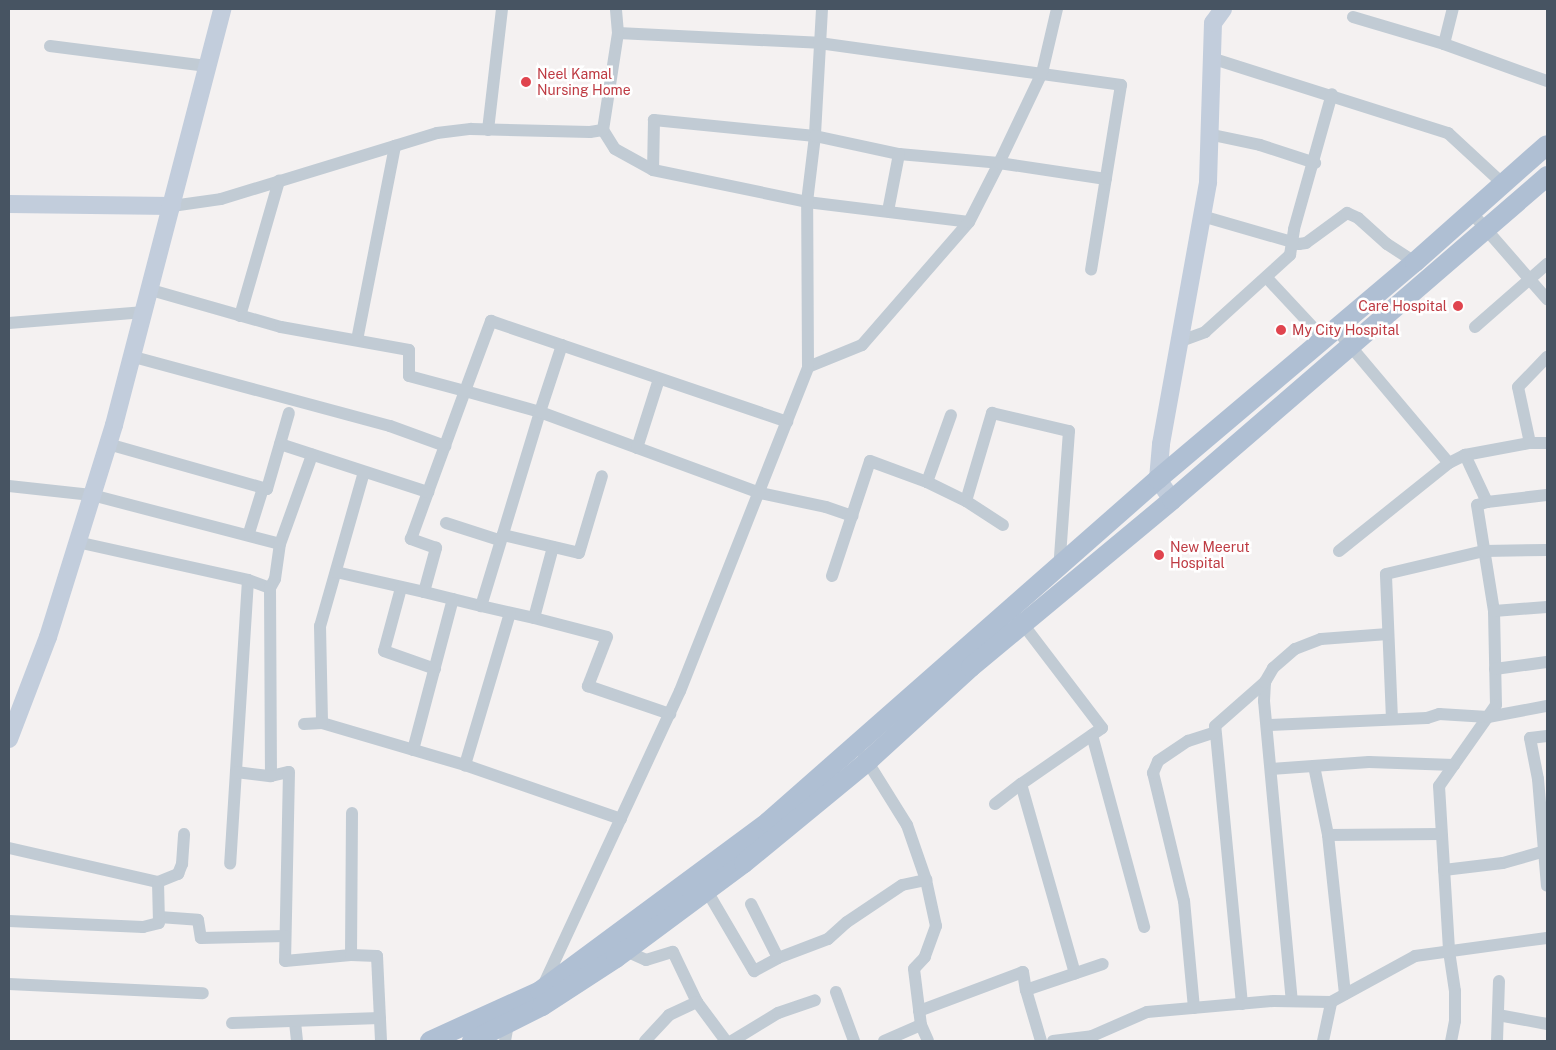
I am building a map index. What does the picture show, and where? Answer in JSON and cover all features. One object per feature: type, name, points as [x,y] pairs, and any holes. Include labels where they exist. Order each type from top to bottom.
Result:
[{"type":"main road","points":[[541,998],[626,951],[696,891],[768,822],[1057,567],[1415,262],[1547,145]]},
{"type":"main road","points":[[472,1041],[505,1025],[696,891],[868,761],[971,668],[1172,500],[1547,176]]},
{"type":"main road","points":[[430,1041],[505,1025]]},
{"type":"street","points":[[9,739],[24,707],[134,357],[222,9]]},
{"type":"street","points":[[488,130],[502,9]]},
{"type":"street","points":[[616,9],[618,33],[603,130],[615,149],[653,170],[807,202],[969,222]]},
{"type":"street","points":[[541,998],[670,714],[760,493],[808,368],[807,202],[815,136],[822,9]]},
{"type":"street","points":[[808,368],[862,345],[969,222],[1042,73],[1057,9]]},
{"type":"street","points":[[1172,500],[1158,479],[1178,342],[1208,182],[1208,134],[1213,23],[1223,9]]},
{"type":"street","points":[[1444,44],[1453,9]]},
{"type":"street","points":[[1354,17],[1444,44],[1547,81]]},
{"type":"street","points":[[618,33],[819,43],[1121,85],[1092,270]]},
{"type":"street","points":[[50,46],[207,66]]},
{"type":"street","points":[[1211,58],[1332,94],[1448,133],[1503,184]]},
{"type":"street","points":[[1178,342],[1204,332],[1267,278],[1290,255],[1294,229],[1315,163],[1332,94]]},
{"type":"street","points":[[653,170],[654,120],[815,136],[899,154],[999,163],[1106,179]]},
{"type":"street","points":[[9,204],[172,206],[221,199],[437,133],[488,130],[590,132],[603,130]]},
{"type":"street","points":[[1208,134],[1260,145],[1315,163]]},
{"type":"street","points":[[356,340],[395,146]]},
{"type":"street","points":[[888,211],[899,154]]},
{"type":"street","points":[[240,316],[279,181]]},
{"type":"street","points":[[1471,212],[1547,299]]},
{"type":"street","points":[[1202,216],[1293,243],[1306,243],[1347,213],[1358,218],[1387,244],[1415,262]]},
{"type":"street","points":[[1475,327],[1547,264]]},
{"type":"street","points":[[1267,278],[1329,334],[1350,346],[1449,463]]},
{"type":"street","points":[[151,290],[281,327],[410,350],[409,376],[540,412],[760,493],[826,507],[852,516]]},
{"type":"street","points":[[9,323],[145,312]]},
{"type":"street","points":[[424,592],[436,548],[411,539],[491,321],[787,422]]},
{"type":"street","points":[[481,606],[562,345]]},
{"type":"street","points":[[134,357],[390,426],[445,446]]},
{"type":"street","points":[[1530,443],[1518,387],[1547,357]]},
{"type":"street","points":[[637,448],[659,379]]},
{"type":"street","points":[[268,489],[289,413]]},
{"type":"street","points":[[966,500],[992,413],[1070,431],[1057,567],[1072,584]]},
{"type":"street","points":[[927,482],[951,415]]},
{"type":"street","points":[[1339,551],[1449,463],[1465,455],[1530,443],[1547,444]]},
{"type":"street","points":[[108,444],[268,489]]},
{"type":"street","points":[[280,444],[428,492]]},
{"type":"street","points":[[271,776],[270,588],[275,579],[280,544],[312,455]]},
{"type":"street","points":[[1465,455],[1487,502]]},
{"type":"street","points":[[832,576],[870,462],[927,482],[966,500],[1003,525]]},
{"type":"street","points":[[322,724],[320,626],[364,472]]},
{"type":"street","points":[[502,536],[579,552],[602,476]]},
{"type":"street","points":[[9,486],[92,495],[249,533],[280,544]]},
{"type":"street","points":[[249,533],[263,488],[268,489]]},
{"type":"street","points":[[1451,1041],[1456,1021],[1456,991],[1449,951],[1438,786],[1496,705],[1494,611],[1478,505],[1487,502],[1547,496]]},
{"type":"street","points":[[446,523],[499,540],[502,536]]},
{"type":"street","points":[[77,542],[248,580],[270,588]]},
{"type":"street","points":[[534,618],[553,547]]},
{"type":"street","points":[[1392,719],[1386,574],[1484,551],[1547,550]]},
{"type":"street","points":[[336,572],[607,637],[588,686],[670,714]]},
{"type":"street","points":[[230,862],[248,580]]},
{"type":"street","points":[[401,588],[384,651],[435,669]]},
{"type":"street","points":[[413,750],[453,600]]},
{"type":"street","points":[[1494,611],[1547,607]]},
{"type":"street","points":[[995,804],[1102,728],[1010,609]]},
{"type":"street","points":[[465,766],[510,613]]},
{"type":"street","points":[[1242,1004],[1214,726],[1243,698],[1265,682],[1273,668],[1295,649],[1321,639],[1388,634]]},
{"type":"street","points":[[1495,669],[1547,662]]},
{"type":"street","points":[[1265,682],[1292,1001]]},
{"type":"street","points":[[1268,725],[1392,719],[1439,714],[1488,718],[1547,706]]},
{"type":"street","points":[[304,724],[322,724],[413,750],[622,819]]},
{"type":"street","points":[[1194,1008],[1184,901],[1153,773],[1158,761],[1188,741],[1215,732]]},
{"type":"street","points":[[1092,735],[1144,927]]},
{"type":"street","points":[[1547,736],[1530,738],[1543,779],[1544,824],[1542,852],[1547,886]]},
{"type":"street","points":[[855,745],[868,761],[907,825],[926,880],[936,926],[925,957],[914,969],[921,1025],[928,1041]]},
{"type":"street","points":[[1271,769],[1368,762],[1454,765]]},
{"type":"street","points":[[1314,766],[1328,835],[1345,994]]},
{"type":"street","points":[[236,772],[271,776],[289,772],[285,961],[351,955],[377,956],[381,1041]]},
{"type":"street","points":[[1021,784],[1075,973]]},
{"type":"street","points":[[351,955],[352,813]]},
{"type":"street","points":[[9,848],[158,882],[178,874],[182,864],[184,834]]},
{"type":"street","points":[[1328,835],[1441,834]]},
{"type":"street","points":[[1444,870],[1504,863],[1542,852]]},
{"type":"street","points":[[696,891],[754,971],[778,958],[828,938],[847,922],[902,885],[926,880]]},
{"type":"street","points":[[9,921],[143,926],[159,923],[158,882]]},
{"type":"street","points":[[751,904],[778,958]]},
{"type":"street","points":[[159,917],[198,920],[201,938],[285,936]]},
{"type":"street","points":[[1053,1041],[1092,1036],[1146,1012],[1292,1001],[1331,1002],[1415,956],[1547,938]]},
{"type":"street","points":[[626,951],[646,960],[673,952],[697,1002],[726,1041]]},
{"type":"street","points":[[1026,990],[1103,964]]},
{"type":"street","points":[[919,1011],[1023,972],[1026,990],[1041,1041]]},
{"type":"street","points":[[1497,1041],[1498,980]]},
{"type":"street","points":[[9,984],[203,993]]},
{"type":"street","points":[[836,992],[854,1041]]},
{"type":"street","points":[[732,1041],[778,1013],[815,1000]]},
{"type":"street","points":[[645,1041],[669,1015],[697,1002]]},
{"type":"street","points":[[1323,1041],[1331,1002]]},
{"type":"street","points":[[1498,1015],[1547,1024]]},
{"type":"street","points":[[232,1023],[380,1018]]},
{"type":"street","points":[[295,1022],[297,1041]]},
{"type":"street","points":[[884,1041],[921,1025]]},
{"type":"place","name":"Neel Kamal Nursing Home","points":[[526,82]]},
{"type":"place","name":"Care Hospital","points":[[1458,306]]},
{"type":"place","name":"My City Hospital","points":[[1281,330]]},
{"type":"place","name":"New Meerut Hospital","points":[[1159,555]]}]
